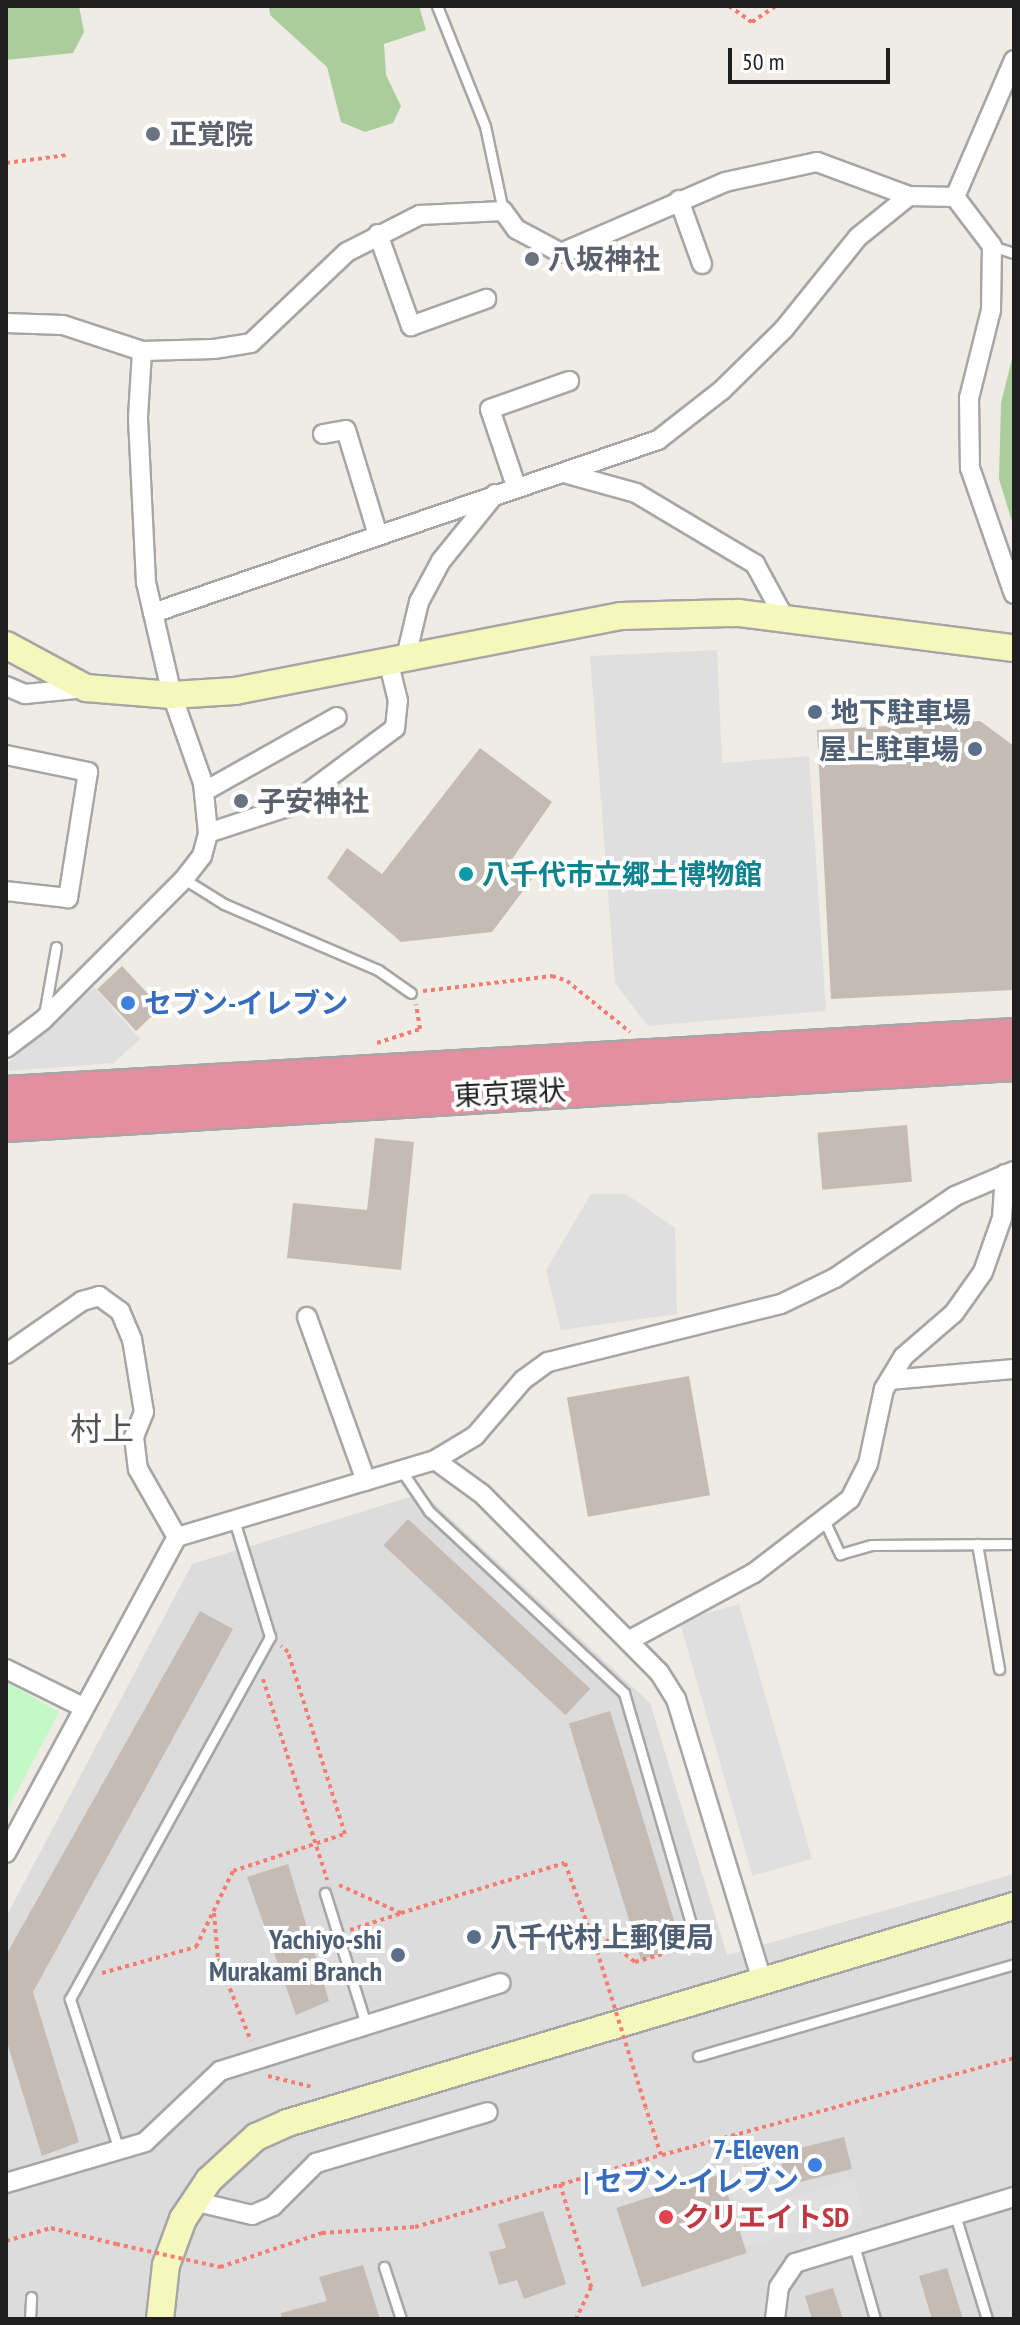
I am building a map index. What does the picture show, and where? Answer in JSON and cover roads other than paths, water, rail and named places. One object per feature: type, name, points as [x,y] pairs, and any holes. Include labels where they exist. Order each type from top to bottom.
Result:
[{"type":"highway","name":"東京環状","points":[[6,1094],[1014,1036]]},
{"type":"highway","name":"東京環状","points":[[6,1124],[1014,1063]]},
{"type":"street","points":[[955,197],[1014,60]]},
{"type":"street","points":[[6,323],[63,325],[142,351],[251,343],[347,252],[378,234],[452,209],[503,211],[516,229],[561,253],[679,200],[817,162],[909,196],[955,197]]},
{"type":"street","points":[[153,613],[516,486],[564,473],[658,440],[712,398],[784,329],[858,237],[909,196]]},
{"type":"street","points":[[955,197],[992,246],[991,310],[969,398],[970,468],[1014,594]]},
{"type":"street","points":[[679,200],[702,264]]},
{"type":"street","points":[[378,234],[411,326],[486,299]]},
{"type":"street","points":[[6,1048],[43,1020],[184,879],[202,856],[208,833],[205,791],[172,695],[153,613],[138,417],[142,351]]},
{"type":"street","points":[[516,486],[490,409],[569,381]]},
{"type":"street","points":[[323,434],[346,430],[378,535]]},
{"type":"street","points":[[564,473],[636,493],[755,564],[785,619]]},
{"type":"street","points":[[208,833],[290,806],[395,728],[397,658],[419,602],[441,561],[496,494]]},
{"type":"street","points":[[6,686],[25,694],[86,688],[172,695],[235,691],[621,616],[739,613],[1014,648]]},
{"type":"street","points":[[6,645],[86,688]]},
{"type":"street","points":[[205,791],[337,717]]},
{"type":"street","points":[[6,755],[88,772],[68,898],[6,891]]},
{"type":"street","points":[[628,1641],[754,1573],[850,1499],[868,1464],[890,1380],[903,1357],[954,1313],[983,1272],[1002,1218],[1009,1172]]},
{"type":"street","points":[[6,1853],[177,1537],[435,1460],[475,1436],[523,1380],[548,1362],[781,1304],[835,1278],[955,1196],[1009,1172]]},
{"type":"street","points":[[6,1354],[82,1301],[99,1296],[120,1311],[132,1339],[144,1412],[134,1437],[138,1469],[177,1537]]},
{"type":"street","points":[[307,1317],[366,1481]]},
{"type":"street","points":[[890,1380],[1014,1369]]},
{"type":"street","points":[[435,1460],[482,1494],[628,1641],[676,1699],[762,1980]]},
{"type":"street","points":[[6,1669],[83,1707]]},
{"type":"street","points":[[160,2319],[169,2253],[193,2201],[233,2155],[287,2123],[1014,1906]]},
{"type":"street","points":[[6,2183],[145,2142],[220,2071],[500,1983]]},
{"type":"street","points":[[193,2201],[252,2215],[273,2206],[316,2163],[488,2112]]},
{"type":"street","points":[[775,2319],[779,2287],[795,2263],[1014,2197]]},
{"type":"lane","points":[[437,6],[485,126],[503,211]]},
{"type":"lane","points":[[992,246],[1014,253]]},
{"type":"lane","points":[[184,879],[224,904],[378,970],[411,993]]},
{"type":"lane","points":[[43,1020],[56,947]]},
{"type":"lane","points":[[401,1470],[429,1511],[624,1693],[697,1944]]},
{"type":"lane","points":[[119,2150],[70,1999],[270,1637],[234,1520]]},
{"type":"lane","points":[[824,1520],[840,1554],[872,1545],[1014,1544]]},
{"type":"lane","points":[[977,1544],[999,1669]]},
{"type":"lane","points":[[325,1893],[366,2025]]},
{"type":"lane","points":[[698,2056],[1014,1964]]},
{"type":"lane","points":[[955,2215],[987,2319]]},
{"type":"lane","points":[[854,2245],[875,2319]]},
{"type":"lane","points":[[384,2267],[401,2319]]},
{"type":"lane","points":[[30,2319],[31,2297]]},
{"type":"place","name":"正覚院","points":[[153,134]]},
{"type":"place","name":"八坂神社","points":[[532,259]]},
{"type":"place","name":"地下駐車場","points":[[815,712]]},
{"type":"place","name":"屋上駐車場","points":[[975,749]]},
{"type":"place","name":"子安神社","points":[[241,801]]},
{"type":"place","name":"八千代市立郷土博物館","points":[[466,874]]},
{"type":"place","name":"セブン-イレブン","points":[[128,1003]]},
{"type":"place","name":"八千代村上郵便局","points":[[474,1937]]},
{"type":"place","name":"Yachiyo-shi Murakami Branch","points":[[398,1955]]},
{"type":"place","name":"7-Eleven | セブン-イレブン","points":[[815,2165]]},
{"type":"place","name":"クリエイトSD","points":[[666,2217]]},
{"type":"district","name":"村上","points":[[102,1428]]}]
